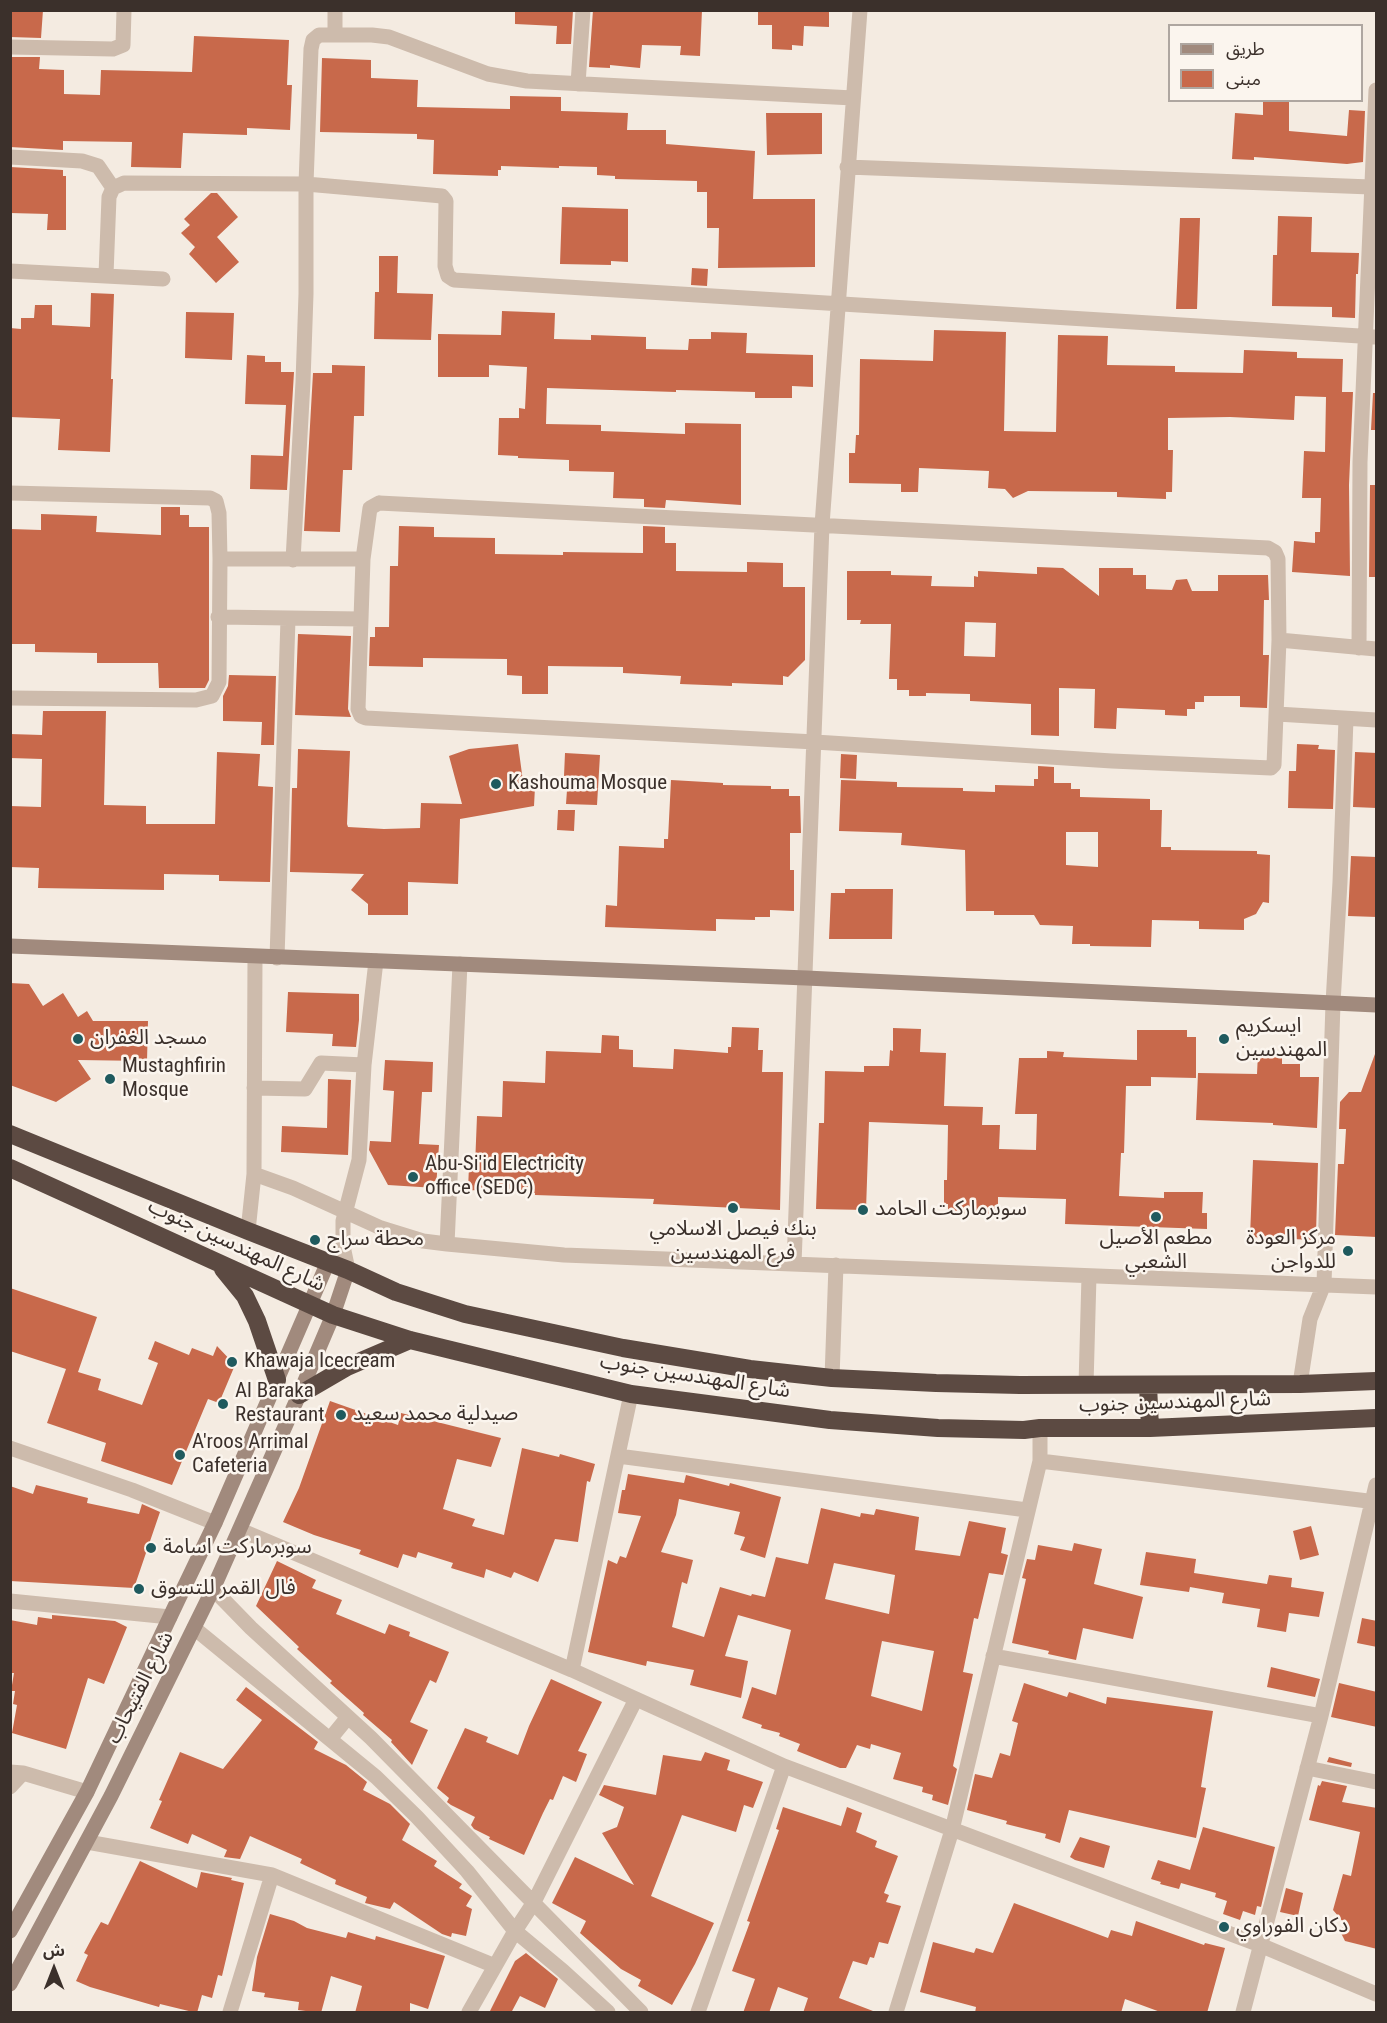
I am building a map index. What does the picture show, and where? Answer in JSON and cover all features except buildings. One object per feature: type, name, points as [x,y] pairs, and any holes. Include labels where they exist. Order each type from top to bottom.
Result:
[{"type":"highway","name":"شارع المهندسين جنوب","points":[[10,1134],[348,1270],[396,1292],[465,1314],[624,1348],[750,1369],[832,1378],[936,1383],[1148,1385],[1377,1381]]},
{"type":"highway","name":"شارع المهندسين جنوب","points":[[10,1168],[333,1315],[410,1340],[631,1394],[830,1420],[938,1428],[1024,1430],[1150,1428],[1377,1418]]},
{"type":"highway","points":[[220,1265],[249,1304],[277,1380]]},
{"type":"highway","points":[[299,1395],[347,1367],[410,1340]]},
{"type":"highway","points":[[1148,1385],[1150,1428]]},
{"type":"main road","points":[[10,946],[806,978],[1377,1005]]},
{"type":"main road","name":"شارع الفتيحاب","points":[[10,1931],[87,1792],[215,1523],[328,1262]]},
{"type":"main road","name":"شارع الفتيحاب","points":[[10,1983],[87,1842],[213,1589],[333,1315],[348,1270]]},
{"type":"street","points":[[10,47],[113,49],[123,45],[124,10]]},
{"type":"street","points":[[335,10],[335,35]]},
{"type":"street","points":[[578,84],[583,10]]},
{"type":"street","points":[[794,1264],[822,525],[860,10]]},
{"type":"street","points":[[292,560],[306,294],[310,49],[313,40],[319,35],[372,35],[388,38],[488,74],[509,79],[852,98]]},
{"type":"street","points":[[1359,648],[1360,462],[1372,337],[1371,187],[1377,90]]},
{"type":"street","points":[[10,157],[90,163],[98,166],[113,188]]},
{"type":"street","points":[[847,167],[1371,187]]},
{"type":"street","points":[[106,276],[109,197],[113,188],[124,183],[306,184],[444,197],[445,266],[448,276],[454,280],[1372,337]]},
{"type":"street","points":[[10,271],[163,279]]},
{"type":"street","points":[[10,493],[210,498],[216,501],[219,513],[220,559],[219,682],[212,696],[196,700],[10,698]]},
{"type":"street","points":[[379,503],[1268,548],[1275,552],[1278,559],[1280,640],[1274,765],[1271,768],[979,754],[815,742],[366,718],[361,716],[358,709],[363,559],[370,508],[379,503]]},
{"type":"street","points":[[220,559],[363,559]]},
{"type":"street","points":[[218,617],[360,619]]},
{"type":"street","points":[[277,958],[288,619]]},
{"type":"street","points":[[1280,640],[1377,650]]},
{"type":"street","points":[[1276,714],[1377,720]]},
{"type":"street","points":[[1300,1384],[1310,1319],[1324,1284],[1333,1003],[1346,719]]},
{"type":"street","points":[[248,1231],[254,1174],[255,957]]},
{"type":"street","points":[[348,1270],[342,1231],[344,1212],[359,1160],[364,1065],[376,961]]},
{"type":"street","points":[[447,1244],[460,964]]},
{"type":"street","points":[[254,1088],[305,1089],[321,1063],[364,1065]]},
{"type":"street","points":[[254,1174],[293,1188],[392,1231],[423,1241],[447,1244],[564,1255],[1377,1287]]},
{"type":"street","points":[[328,1262],[343,1245]]},
{"type":"street","points":[[832,1378],[836,1265]]},
{"type":"street","points":[[1086,1385],[1089,1276]]},
{"type":"street","points":[[572,1670],[631,1394]]},
{"type":"street","points":[[896,2013],[952,1830],[1040,1461],[1040,1428]]},
{"type":"street","points":[[10,1448],[132,1490],[215,1523]]},
{"type":"street","points":[[618,1456],[1027,1510]]},
{"type":"street","points":[[1040,1461],[1374,1502]]},
{"type":"street","points":[[1242,2013],[1321,1716],[1377,1485]]},
{"type":"street","points":[[240,1530],[572,1670],[784,1766],[1260,1945],[1377,1994]]},
{"type":"street","points":[[213,1589],[251,1628],[348,1716],[641,2013]]},
{"type":"street","points":[[10,1601],[170,1617]]},
{"type":"street","points":[[194,1628],[376,1777],[467,1871],[515,1931],[608,2013]]},
{"type":"street","points":[[993,1656],[1321,1716]]},
{"type":"street","points":[[469,2013],[534,1902],[636,1699]]},
{"type":"street","points":[[330,1739],[348,1716]]},
{"type":"street","points":[[698,2013],[784,1766]]},
{"type":"street","points":[[1307,1768],[1377,1782]]},
{"type":"street","points":[[10,1787],[16,1772],[87,1792]]},
{"type":"street","points":[[87,1842],[272,1875],[495,1966]]},
{"type":"street","points":[[230,2013],[272,1875]]},
{"type":"street","points":[[563,1971],[581,1952]]},
{"type":"place","name":"Kashouma Mosque","points":[[496,784]]},
{"type":"place","name":"مسجد الغفران","points":[[78,1039]]},
{"type":"place","name":"ايسكريم المهندسين","points":[[1224,1039]]},
{"type":"place","name":"Mustaghfirin Mosque","points":[[110,1079]]},
{"type":"place","name":"Abu-Si'id Electricity office (SEDC)","points":[[413,1177]]},
{"type":"place","name":"بنك فيصل الاسلامي فرع المهندسين","points":[[733,1208]]},
{"type":"place","name":"سوبرماركت الحامد","points":[[863,1210]]},
{"type":"place","name":"مطعم الأصيل الشعبي","points":[[1156,1217]]},
{"type":"place","name":"محطة سراج","points":[[315,1240]]},
{"type":"place","name":"مركز العودة للدواجن","points":[[1348,1251]]},
{"type":"place","name":"Khawaja Icecream","points":[[232,1362]]},
{"type":"place","name":"Al Baraka Restaurant","points":[[223,1404]]},
{"type":"place","name":"صيدلية محمد سعيد","points":[[341,1415]]},
{"type":"place","name":"A'roos Arrimal Cafeteria","points":[[180,1455]]},
{"type":"place","name":"سوبرماركت اسامة","points":[[151,1548]]},
{"type":"place","name":"فال القمر للتسوق","points":[[139,1589]]},
{"type":"place","name":"دكان الفوراوي","points":[[1224,1927]]}]
